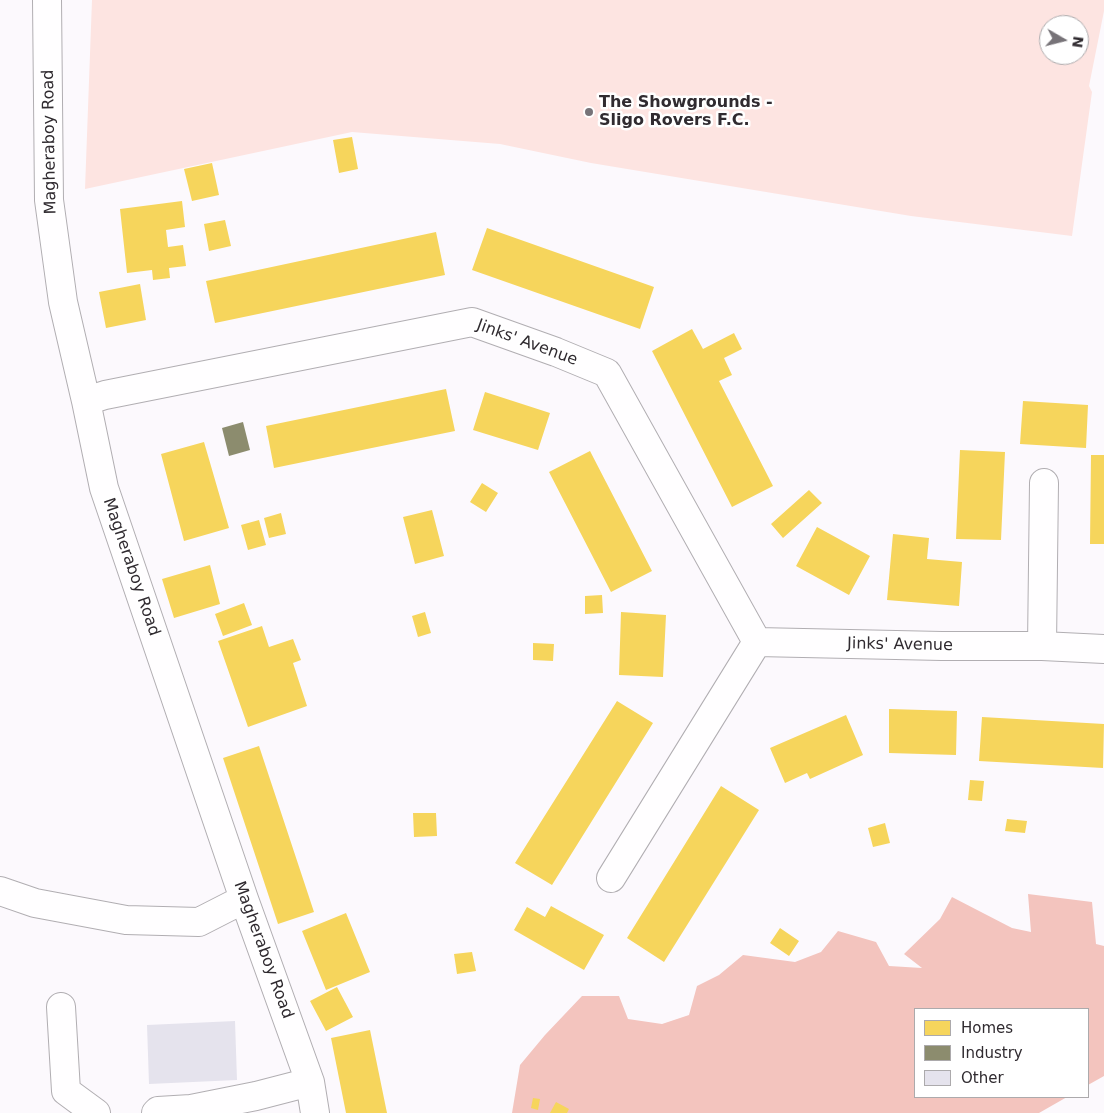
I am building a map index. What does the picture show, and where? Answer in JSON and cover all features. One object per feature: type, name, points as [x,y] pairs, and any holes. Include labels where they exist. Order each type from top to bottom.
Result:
[{"type":"street","name":"Magheraboy Road","points":[[47,0],[49,200],[63,302],[104,488],[244,899],[310,1082],[316,1113]]},
{"type":"street","name":"Jinks' Avenue","points":[[86,401],[105,395],[472,322],[607,373],[758,642],[1042,646],[1104,649]]},
{"type":"street","points":[[1042,646],[1044,484]]},
{"type":"street","points":[[610,878],[758,642]]},
{"type":"street","points":[[0,891],[35,903],[126,920],[198,922],[244,899]]},
{"type":"street","points":[[61,1007],[66,1091],[96,1113]]},
{"type":"street","points":[[156,1113],[158,1111],[191,1109],[256,1096],[310,1082]]},
{"type":"shaded area","name":"The Showgrounds - Sligo Rovers F.C.","points":[[92,0],[1104,0],[1104,11],[1089,86],[1092,92],[1072,236],[911,216],[591,163],[500,144],[352,132],[85,189]]},
{"type":"shaded area","points":[[1028,894],[1092,902],[1096,944],[1104,946],[1104,1076],[1089,1084],[1089,1008],[914,1008],[914,1098],[1065,1098],[1039,1113],[512,1113],[520,1065],[582,996],[619,996],[628,1019],[662,1024],[689,1015],[697,986],[719,975],[743,955],[795,962],[821,952],[838,931],[876,942],[889,966],[922,968],[904,954],[940,919],[952,897],[1012,928],[1031,932]]},
{"type":"building: Homes","points":[[352,137],[358,169],[339,173],[333,140]]},
{"type":"building: Homes","points":[[212,163],[219,195],[192,201],[184,169]]},
{"type":"building: Homes","points":[[182,201],[185,227],[166,230],[168,247],[183,245],[186,266],[169,268],[170,278],[153,280],[152,270],[127,273],[120,209]]},
{"type":"building: Homes","points":[[225,220],[231,246],[209,251],[204,224]]},
{"type":"building: Homes","points":[[487,228],[654,287],[640,329],[472,270]]},
{"type":"building: Homes","points":[[436,232],[445,275],[215,323],[206,281]]},
{"type":"building: Homes","points":[[140,284],[146,320],[106,328],[99,292]]},
{"type":"building: Homes","points":[[692,329],[703,349],[734,333],[742,349],[724,358],[732,375],[719,381],[773,486],[732,507],[652,351]]},
{"type":"building: Homes","points":[[446,389],[455,431],[274,468],[266,426]]},
{"type":"building: Homes","points":[[485,392],[550,413],[538,450],[473,430]]},
{"type":"building: Homes","points":[[1023,401],[1088,405],[1086,448],[1020,444]]},
{"type":"building: Homes","points":[[204,442],[229,528],[184,541],[161,454]]},
{"type":"building: Homes","points":[[960,450],[1005,452],[1001,540],[956,539]]},
{"type":"building: Homes","points":[[590,451],[652,571],[611,592],[549,472]]},
{"type":"building: Homes","points":[[1091,455],[1104,455],[1104,544],[1090,544]]},
{"type":"building: Homes","points":[[482,483],[498,493],[486,512],[470,502]]},
{"type":"building: Homes","points":[[809,490],[822,503],[783,538],[771,524]]},
{"type":"building: Homes","points":[[432,510],[444,556],[415,564],[403,517]]},
{"type":"building: Homes","points":[[281,513],[286,534],[269,538],[264,518]]},
{"type":"building: Homes","points":[[259,520],[266,545],[248,550],[241,525]]},
{"type":"building: Homes","points":[[817,527],[870,556],[849,595],[796,566]]},
{"type":"building: Homes","points":[[893,534],[929,538],[927,559],[962,562],[959,606],[887,600]]},
{"type":"building: Homes","points":[[210,565],[220,604],[174,618],[162,579]]},
{"type":"building: Homes","points":[[602,595],[603,613],[585,614],[585,596]]},
{"type":"building: Homes","points":[[244,603],[252,625],[223,636],[215,614]]},
{"type":"building: Homes","points":[[425,612],[431,633],[418,637],[412,616]]},
{"type":"building: Homes","points":[[621,612],[666,615],[663,677],[619,675]]},
{"type":"building: Homes","points":[[262,626],[269,647],[293,639],[301,660],[293,663],[307,706],[248,727],[218,641]]},
{"type":"building: Homes","points":[[533,643],[554,644],[553,661],[533,660]]},
{"type":"building: Homes","points":[[617,701],[653,723],[552,885],[515,863]]},
{"type":"building: Homes","points":[[889,709],[957,711],[956,755],[889,753]]},
{"type":"building: Homes","points":[[846,715],[863,755],[810,779],[807,773],[785,783],[770,748]]},
{"type":"building: Homes","points":[[982,717],[1104,724],[1103,768],[979,761]]},
{"type":"building: Homes","points":[[259,746],[314,912],[278,924],[223,758]]},
{"type":"building: Homes","points":[[970,780],[984,781],[982,801],[968,800]]},
{"type":"building: Homes","points":[[721,786],[759,810],[664,962],[627,938]]},
{"type":"building: Homes","points":[[413,813],[436,813],[437,836],[414,837]]},
{"type":"building: Homes","points":[[1007,819],[1027,821],[1025,833],[1005,831]]},
{"type":"building: Homes","points":[[885,823],[890,843],[873,847],[868,828]]},
{"type":"building: Homes","points":[[551,906],[604,935],[584,970],[514,930],[527,907],[545,917]]},
{"type":"building: Homes","points":[[346,913],[370,972],[326,990],[302,931]]},
{"type":"building: Homes","points":[[780,928],[799,941],[789,956],[770,943]]},
{"type":"building: Homes","points":[[472,952],[476,971],[457,974],[454,954]]},
{"type":"building: Homes","points":[[337,987],[353,1017],[326,1031],[310,1001]]},
{"type":"building: Homes","points":[[370,1030],[387,1113],[346,1113],[331,1038]]},
{"type":"building: Homes","points":[[533,1098],[540,1099],[538,1110],[531,1108]]},
{"type":"building: Homes","points":[[556,1102],[569,1109],[567,1113],[550,1113]]},
{"type":"building: Industry","points":[[243,422],[250,450],[229,456],[222,428]]},
{"type":"building: Other","points":[[235,1021],[237,1080],[149,1084],[147,1025]]},
{"type":"place","name":"The Showgrounds - Sligo Rovers F.C.","points":[[589,112]]}]
